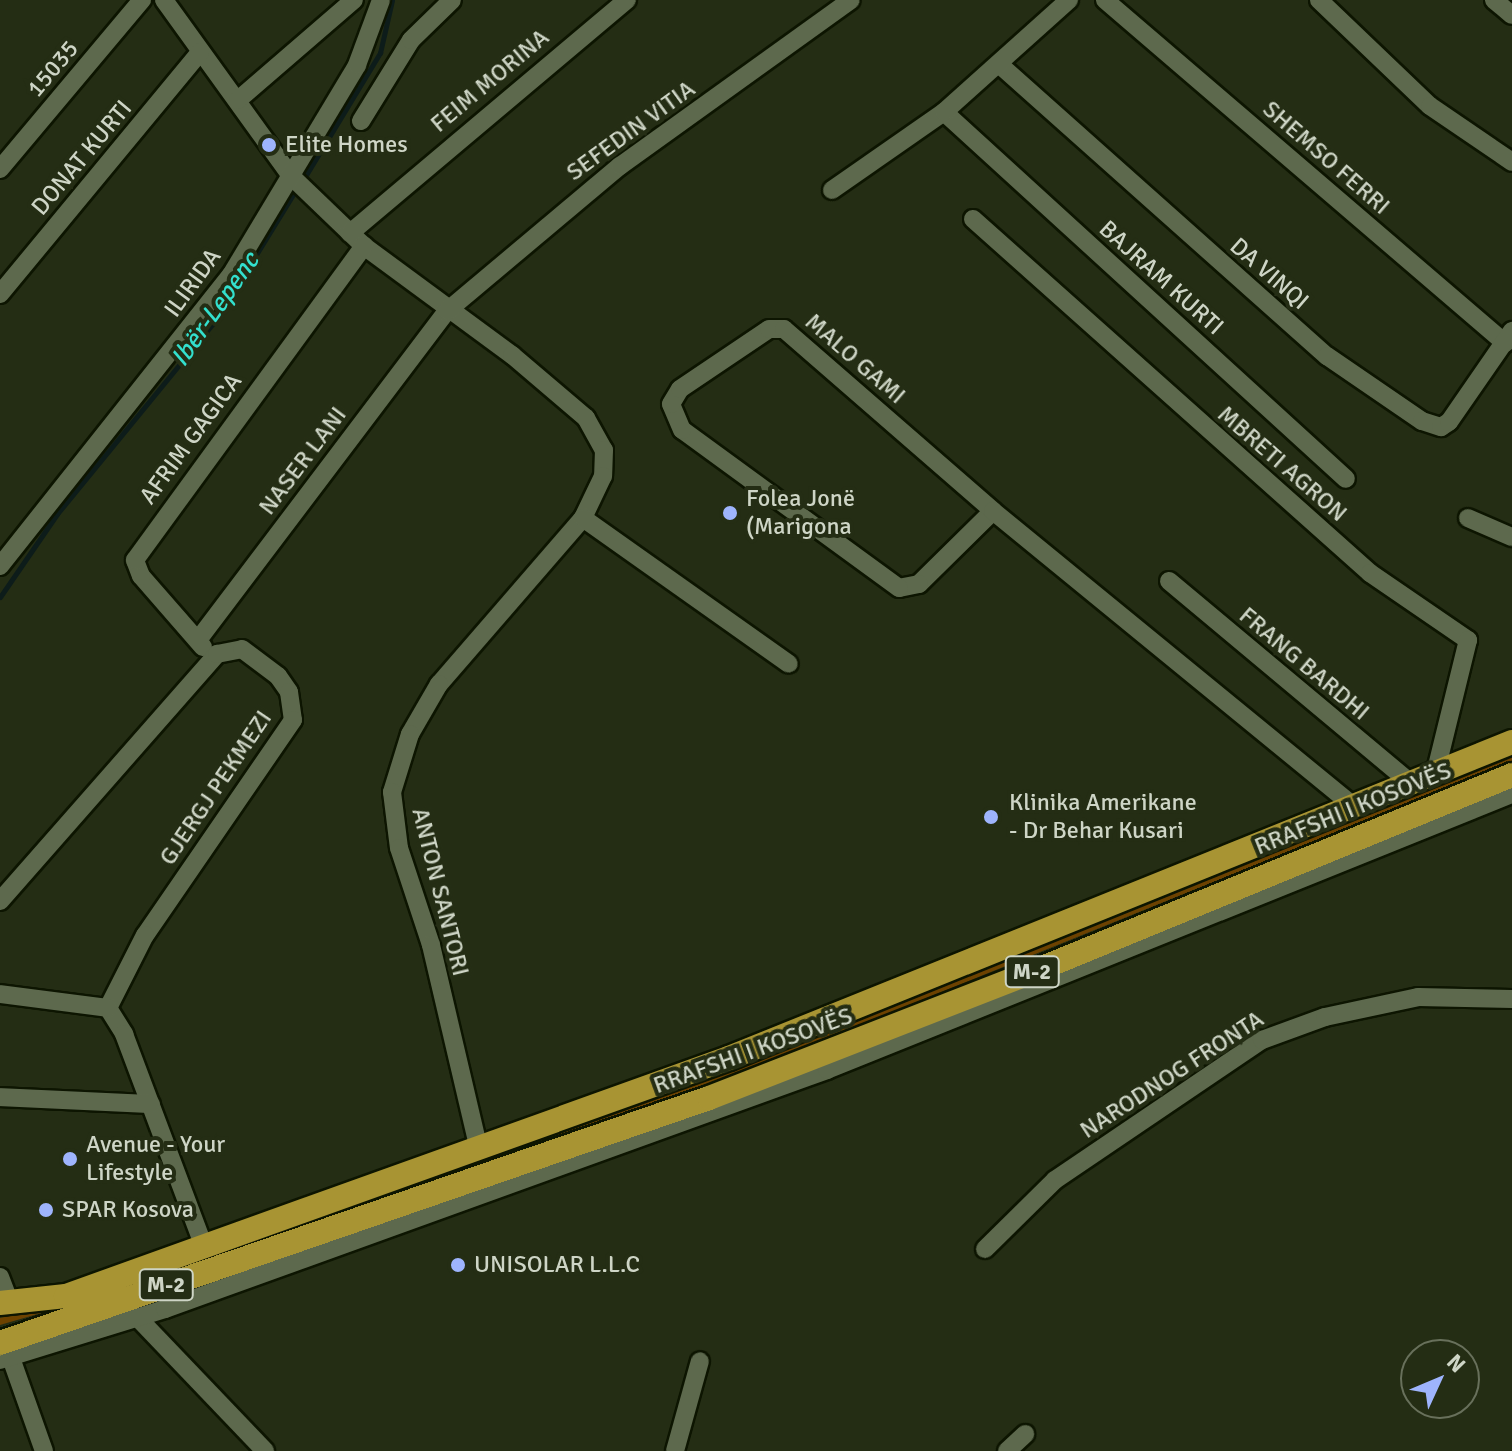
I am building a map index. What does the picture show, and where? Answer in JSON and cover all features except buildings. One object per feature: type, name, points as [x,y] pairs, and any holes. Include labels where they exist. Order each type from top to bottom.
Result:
[{"type":"highway","name":"RRAFSHI I KOSOVËS","points":[[5,1303],[66,1296],[203,1244],[759,1046],[1512,742]]},
{"type":"highway","name":"RRAFSHI I KOSOVËS","points":[[4,1354],[709,1098],[1015,979],[1512,775]]},
{"type":"street","name":"15035","points":[[0,169],[142,0]]},
{"type":"street","name":"ANTON SANTORI","points":[[164,0],[291,176],[364,246],[447,311],[512,355],[597,433],[606,463],[583,518],[439,684],[410,734],[392,792],[399,848],[431,945],[478,1146]]},
{"type":"street","points":[[238,100],[354,0]]},
{"type":"street","name":"ILIRIDA","points":[[0,566],[200,316],[291,176],[357,65],[381,0]]},
{"type":"street","points":[[361,121],[411,40],[452,0]]},
{"type":"street","name":"FEIM MORINA","points":[[350,233],[627,0]]},
{"type":"street","name":"SEFEDIN VITIA","points":[[447,311],[580,197],[851,0]]},
{"type":"street","points":[[832,190],[944,112],[1069,0]]},
{"type":"street","name":"SHEMSO FERRI","points":[[1105,0],[1509,337]]},
{"type":"street","points":[[1319,0],[1430,106],[1512,162]]},
{"type":"street","points":[[1494,0],[1512,15]]},
{"type":"street","name":"DONAT KURTI","points":[[0,294],[200,52]]},
{"type":"street","name":"DA VINQI","points":[[1000,65],[1327,356],[1422,421],[1441,427],[1449,422],[1509,337]]},
{"type":"street","name":"BAJRAM KURTI","points":[[944,112],[1346,479]]},
{"type":"street","name":"MBRETI AGRON","points":[[973,219],[1370,573],[1468,640],[1435,774]]},
{"type":"street","name":"AFRIM GAGICA","points":[[212,658],[141,576],[135,560],[364,246]]},
{"type":"street","name":"NASER LANI","points":[[198,640],[447,311]]},
{"type":"street","name":"MALO GAMI","points":[[993,511],[919,584],[899,588],[682,430],[671,404],[680,389],[769,329],[784,329],[993,511],[1354,807]]},
{"type":"street","points":[[583,518],[789,664]]},
{"type":"street","points":[[1468,518],[1512,537]]},
{"type":"street","name":"FRANG BARDHI","points":[[1169,581],[1409,782]]},
{"type":"street","name":"GJERGJ PEKMEZI","points":[[108,1008],[145,935],[293,720],[289,692],[258,659],[242,649],[212,658]]},
{"type":"street","points":[[0,901],[212,658]]},
{"type":"street","name":"RRAFSHI I KOSOVËS","points":[[4,1354],[138,1318],[827,1070],[1512,794]]},
{"type":"street","points":[[0,994],[108,1008],[151,1104],[203,1244]]},
{"type":"street","name":"NARODNOG FRONTA","points":[[985,1249],[1055,1180],[1262,1040],[1325,1017],[1418,997],[1512,999]]},
{"type":"street","points":[[0,1097],[151,1104]]},
{"type":"street","points":[[0,1277],[5,1303]]},
{"type":"street","points":[[138,1318],[265,1451]]},
{"type":"street","points":[[4,1354],[41,1446],[21,1451]]},
{"type":"street","points":[[675,1451],[700,1361]]},
{"type":"street","points":[[1007,1451],[1025,1434]]},
{"type":"shaded area","points":[[1512,751],[1512,761],[776,1059],[154,1280],[0,1325],[0,1318],[37,1310]]},
{"type":"waterway","name":"Ibër-Lepenc","points":[[303,180],[380,53],[392,0]]},
{"type":"waterway","name":"Ibër-Lepenc","points":[[0,597],[57,514],[216,320],[297,188]]},
{"type":"place","name":"Elite Homes","points":[[269,145]]},
{"type":"place","name":"Folea Jonë (Marigona","points":[[730,513]]},
{"type":"place","name":"Klinika Amerikane - Dr Behar Kusari","points":[[991,817]]},
{"type":"place","name":"Avenue - Your Lifestyle","points":[[70,1159]]},
{"type":"place","name":"SPAR Kosova","points":[[46,1210]]},
{"type":"place","name":"UNISOLAR L.L.C","points":[[458,1265]]}]
